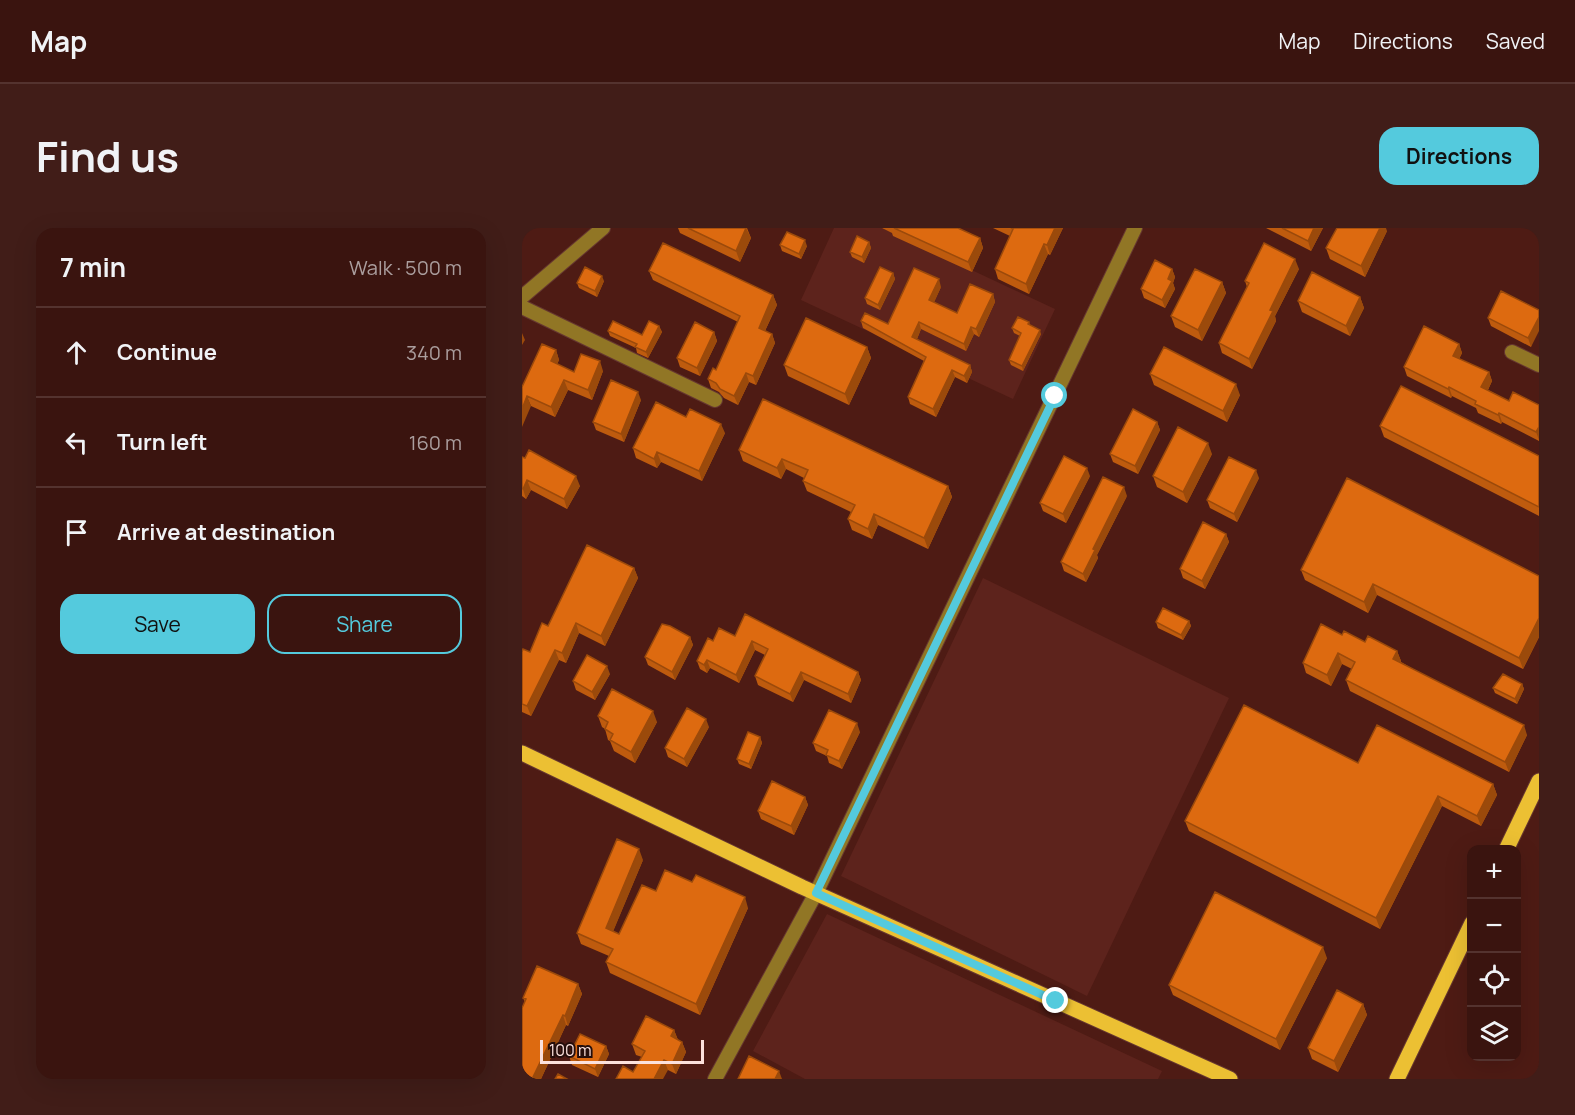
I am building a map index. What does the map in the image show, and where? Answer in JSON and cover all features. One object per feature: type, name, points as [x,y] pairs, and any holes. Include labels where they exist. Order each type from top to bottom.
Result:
[{"type":"main road","points":[[522,753],[816,893],[1230,1079]]},
{"type":"main road","points":[[1508,845],[1539,781]]},
{"type":"main road","points":[[1397,1079],[1467,933]]},
{"type":"street","points":[[522,297],[603,228]]},
{"type":"street","points":[[715,1079],[816,893],[1135,228]]},
{"type":"street","points":[[522,307],[715,400]]},
{"type":"street","points":[[1512,352],[1539,365]]},
{"type":"shaded area","points":[[834,228],[882,228],[1055,309],[1013,399],[801,300]]},
{"type":"shaded area","points":[[983,578],[1229,698],[1087,996],[841,876]]},
{"type":"shaded area","points":[[827,914],[1162,1071],[1158,1079],[805,1079],[753,1051]]},
{"type":"building","points":[[688,228],[746,228],[736,251]]},
{"type":"building","points":[[894,228],[958,228],[980,238],[968,262]]},
{"type":"building","points":[[1011,228],[1055,228],[1047,245],[1044,244],[1026,284],[995,269],[1013,229]]},
{"type":"building","points":[[1282,228],[1314,228],[1308,241]]},
{"type":"building","points":[[1337,228],[1380,228],[1361,266],[1326,248]]},
{"type":"building","points":[[787,232],[805,240],[799,254],[780,245]]},
{"type":"building","points":[[857,236],[869,242],[862,257],[850,252]]},
{"type":"building","points":[[663,243],[773,295],[759,328],[772,334],[753,376],[746,373],[734,396],[720,389],[716,383],[708,379],[713,368],[716,370],[740,316],[649,271]]},
{"type":"building","points":[[1264,243],[1295,259],[1249,359],[1219,343],[1249,283],[1245,281]]},
{"type":"building","points":[[1155,260],[1172,269],[1168,279],[1172,281],[1162,300],[1141,289]]},
{"type":"building","points":[[585,267],[602,276],[595,291],[577,283]]},
{"type":"building","points":[[880,267],[893,273],[878,305],[865,298]]},
{"type":"building","points":[[914,268],[939,279],[929,300],[957,313],[970,284],[993,294],[976,329],[971,327],[964,344],[919,322],[912,337],[970,365],[964,376],[952,370],[933,409],[908,397],[926,357],[861,321],[865,313],[888,324]]},
{"type":"building","points":[[1195,269],[1222,282],[1198,330],[1171,316]]},
{"type":"building","points":[[1312,272],[1360,297],[1346,326],[1298,301]]},
{"type":"building","points":[[1501,291],[1539,310],[1539,317],[1528,338],[1488,318]]},
{"type":"building","points":[[1018,317],[1040,330],[1022,366],[1009,360],[1021,333],[1012,328]]},
{"type":"building","points":[[806,318],[867,347],[845,394],[784,365]]},
{"type":"building","points":[[613,321],[642,335],[649,321],[659,326],[646,352],[635,347],[637,344],[608,331]]},
{"type":"building","points":[[695,322],[714,332],[697,368],[677,358]]},
{"type":"building","points":[[1424,326],[1459,344],[1453,356],[1489,372],[1481,387],[1509,401],[1513,392],[1539,405],[1539,427],[1536,432],[1499,413],[1498,415],[1475,404],[1476,401],[1449,387],[1448,389],[1404,367]]},
{"type":"building","points":[[542,344],[556,350],[551,361],[574,372],[581,354],[600,361],[588,390],[564,380],[551,407],[527,396],[522,409],[522,387]]},
{"type":"building","points":[[1164,347],[1236,384],[1223,411],[1150,374]]},
{"type":"building","points":[[611,380],[638,392],[621,434],[593,422]]},
{"type":"building","points":[[1401,386],[1539,456],[1539,507],[1380,426]]},
{"type":"building","points":[[763,399],[948,486],[924,538],[874,514],[868,529],[848,519],[855,505],[803,481],[808,470],[782,459],[777,468],[739,450]]},
{"type":"building","points":[[656,402],[686,417],[690,409],[721,424],[699,471],[657,452],[654,459],[633,448]]},
{"type":"building","points":[[1133,409],[1157,422],[1135,466],[1110,454]]},
{"type":"building","points":[[1178,427],[1208,443],[1183,492],[1153,476]]},
{"type":"building","points":[[529,450],[576,476],[564,499],[527,480],[522,488],[522,457],[525,458]]},
{"type":"building","points":[[1064,456],[1087,468],[1063,514],[1040,503]]},
{"type":"building","points":[[1229,457],[1256,470],[1234,514],[1207,500]]},
{"type":"building","points":[[1103,477],[1124,487],[1083,574],[1061,562]]},
{"type":"building","points":[[1347,478],[1539,576],[1539,618],[1519,658],[1373,584],[1364,602],[1301,570]]},
{"type":"building","points":[[1203,522],[1226,534],[1202,581],[1180,569]]},
{"type":"building","points":[[587,545],[634,568],[601,636],[576,623],[562,653],[555,650],[527,706],[522,704],[523,649],[530,652],[542,623],[548,626]]},
{"type":"building","points":[[1163,608],[1189,621],[1181,635],[1156,622]]},
{"type":"building","points":[[745,614],[858,672],[848,694],[801,672],[790,694],[755,676],[768,649],[752,641],[736,675],[707,660],[704,665],[697,661],[708,638],[713,641],[719,628],[735,636]]},
{"type":"building","points":[[662,624],[690,637],[672,672],[645,657]]},
{"type":"building","points":[[1321,624],[1342,635],[1344,631],[1365,642],[1368,636],[1397,651],[1393,659],[1524,725],[1505,762],[1346,680],[1355,662],[1338,653],[1327,675],[1303,663]]},
{"type":"building","points":[[587,655],[607,666],[592,692],[573,681]]},
{"type":"building","points":[[1503,674],[1522,684],[1515,699],[1493,688]]},
{"type":"building","points":[[612,689],[653,711],[631,752],[610,740],[613,734],[605,729],[608,722],[598,716]]},
{"type":"building","points":[[1244,705],[1358,763],[1377,725],[1493,784],[1477,816],[1438,796],[1376,918],[1185,821]]},
{"type":"building","points":[[687,708],[706,719],[684,759],[665,748]]},
{"type":"building","points":[[829,710],[857,723],[839,761],[826,755],[828,750],[813,743]]},
{"type":"building","points":[[748,732],[760,737],[749,764],[737,759]]},
{"type":"building","points":[[772,781],[805,797],[791,826],[758,811]]},
{"type":"building","points":[[617,839],[639,849],[606,928],[619,934],[642,885],[656,891],[665,870],[692,882],[696,875],[745,897],[696,1004],[606,962],[613,949],[577,933]]},
{"type":"building","points":[[1215,892],[1323,947],[1276,1039],[1169,985]]},
{"type":"building","points":[[537,966],[578,984],[565,1016],[563,1015],[532,1079],[522,1079],[522,1008],[526,999],[523,998]]},
{"type":"building","points":[[1337,990],[1363,1004],[1334,1061],[1308,1048]]},
{"type":"building","points":[[646,1016],[674,1030],[671,1036],[682,1042],[672,1064],[664,1060],[654,1079],[616,1079],[623,1066],[633,1072],[645,1051],[632,1044]]},
{"type":"building","points":[[580,1034],[606,1046],[595,1069],[569,1056]]},
{"type":"building","points":[[749,1056],[779,1071],[775,1079],[738,1079]]},
{"type":"building","points":[[558,1074],[567,1079],[555,1079]]},
{"type":"route","points":[[1055,396],[816,893],[1056,1001]]}]
